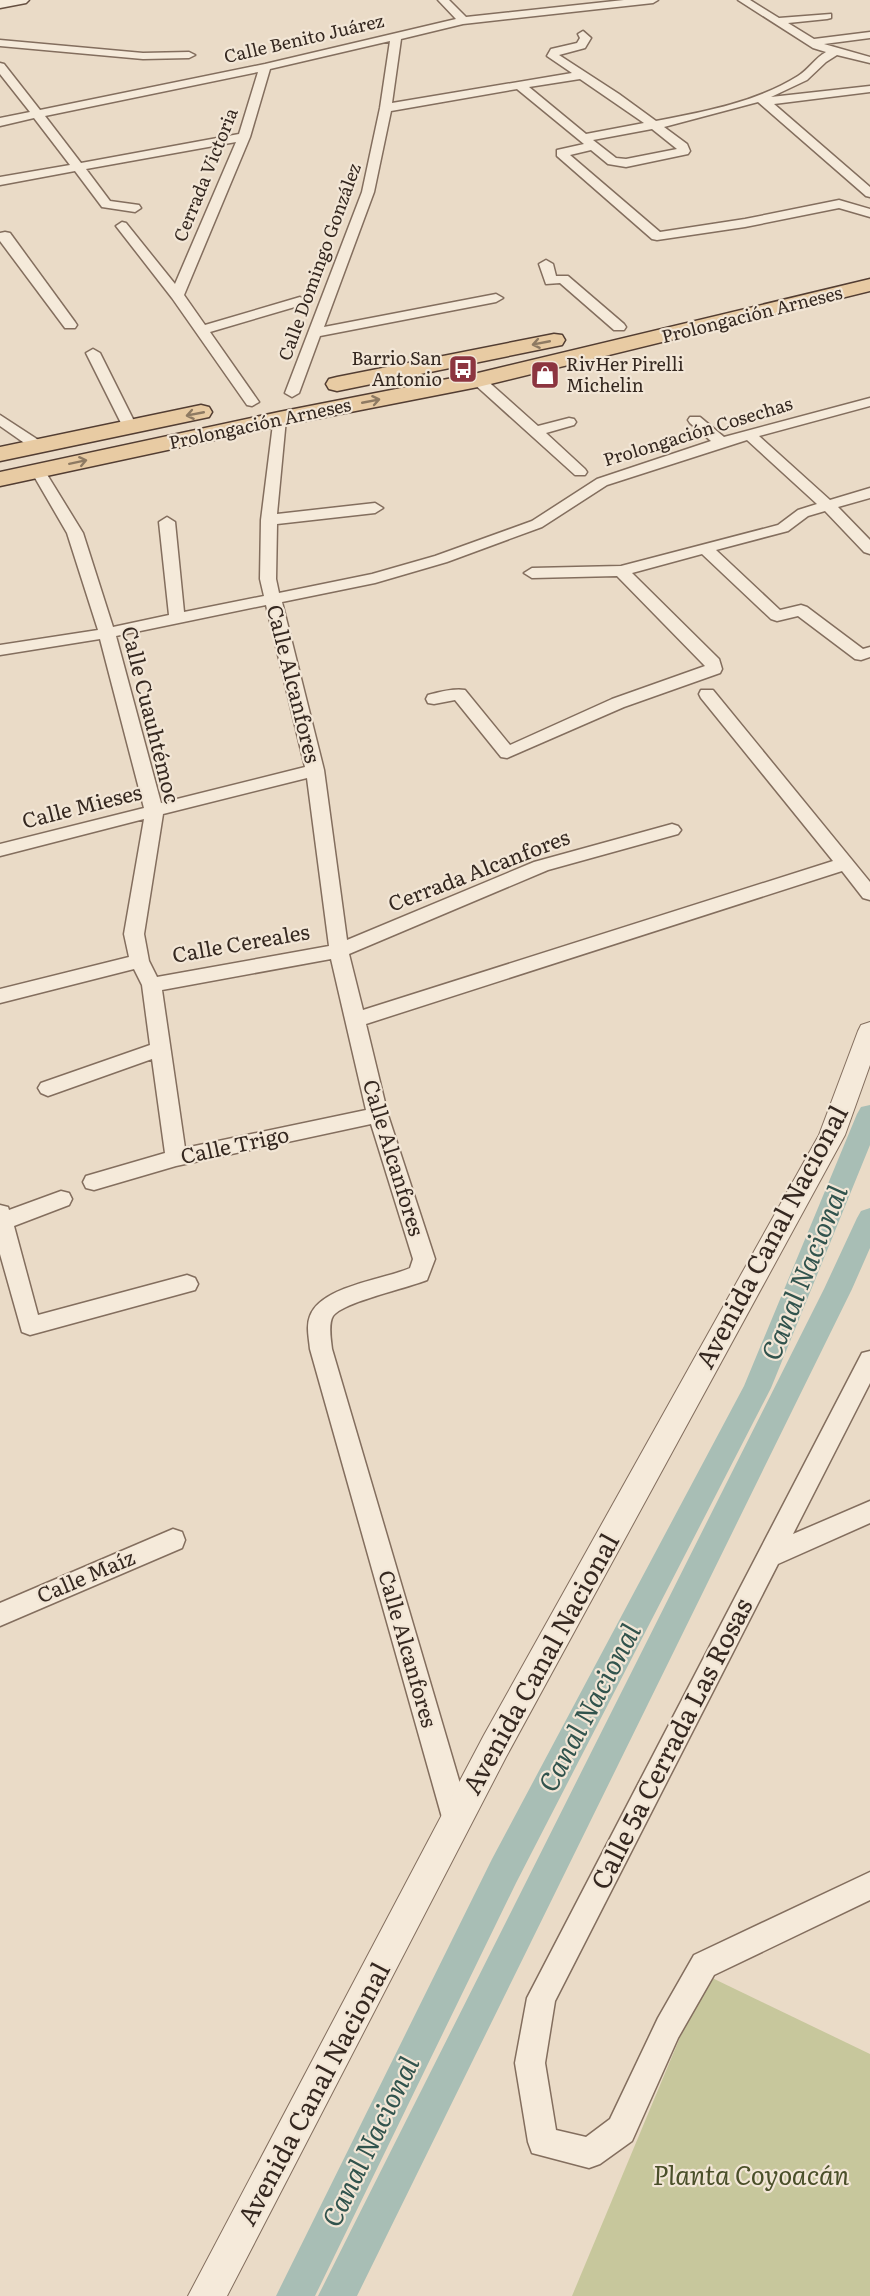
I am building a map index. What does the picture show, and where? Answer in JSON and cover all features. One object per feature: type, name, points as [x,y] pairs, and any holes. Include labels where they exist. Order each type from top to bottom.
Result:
[{"type":"main road","points":[[0,3],[21,0]]},
{"type":"main road","name":"Prolongación Arneses","points":[[0,479],[279,418],[478,380],[870,285]]},
{"type":"main road","name":"Prolongación Arneses","points":[[0,454],[619,327],[759,291]]},
{"type":"street","points":[[443,0],[463,21]]},
{"type":"street","name":"Calle Benito Juárez","points":[[0,122],[265,67],[463,21],[653,0]]},
{"type":"street","points":[[742,0],[812,43],[870,60]]},
{"type":"street","points":[[777,21],[827,16]]},
{"type":"street","points":[[519,85],[612,161],[619,164],[684,151],[654,125],[553,56],[552,53],[581,46],[586,38],[583,34]]},
{"type":"street","points":[[812,43],[870,35]]},
{"type":"street","name":"Calle Domingo González","points":[[292,393],[368,192],[386,108],[396,36]]},
{"type":"street","points":[[0,42],[143,56],[189,55]]},
{"type":"street","points":[[762,100],[802,79],[816,68],[821,60],[836,51]]},
{"type":"street","points":[[0,66],[106,204],[135,208]]},
{"type":"street","name":"Cerrada Victoria","points":[[177,295],[244,137],[265,67]]},
{"type":"street","points":[[386,108],[581,75]]},
{"type":"street","points":[[870,89],[762,100],[588,142],[561,153],[657,236],[744,223],[838,204],[870,213]]},
{"type":"street","points":[[762,100],[870,193]]},
{"type":"street","points":[[0,181],[244,137]]},
{"type":"street","points":[[122,226],[177,295],[201,330],[234,406]]},
{"type":"street","points":[[3,236],[70,325]]},
{"type":"street","points":[[546,264],[551,281],[563,279],[619,327]]},
{"type":"street","points":[[315,333],[496,298]]},
{"type":"street","points":[[201,330],[300,301]]},
{"type":"street","points":[[93,353],[130,427]]},
{"type":"street","points":[[478,380],[580,472]]},
{"type":"street","name":"Prolongación Cosechas","points":[[0,650],[107,633],[375,578],[495,541],[537,524],[602,482],[749,434],[870,402]]},
{"type":"street","name":"Calle Alcanfores","points":[[279,418],[269,520],[268,579],[271,599],[315,771],[339,951],[378,1115],[424,1259],[419,1274],[404,1282],[338,1300],[323,1310],[318,1328],[321,1349],[457,1821]]},
{"type":"street","points":[[0,419],[38,446]]},
{"type":"street","points":[[694,420],[722,443]]},
{"type":"street","points":[[534,432],[569,422]]},
{"type":"street","points":[[749,434],[827,505],[870,549]]},
{"type":"street","name":"Calle Cuauhtémoc","points":[[38,471],[75,533],[107,633],[154,812],[134,934],[139,961],[152,985],[176,1158]]},
{"type":"street","points":[[532,573],[621,571],[783,528],[802,513],[870,493]]},
{"type":"street","points":[[269,520],[375,508]]},
{"type":"street","points":[[168,522],[177,618]]},
{"type":"street","points":[[707,550],[777,616],[801,610],[861,655],[870,652]]},
{"type":"street","points":[[434,699],[459,694],[507,753],[618,703],[714,669],[713,663],[621,571]]},
{"type":"street","points":[[707,694],[870,894]]},
{"type":"street","name":"Calle Mieses","points":[[0,850],[315,771]]},
{"type":"street","name":"Cerrada Alcanfores","points":[[339,951],[541,866],[672,830]]},
{"type":"street","points":[[356,1020],[845,864]]},
{"type":"street","name":"Calle Cereales","points":[[152,985],[339,951]]},
{"type":"street","points":[[0,996],[139,961]]},
{"type":"street","name":"Avenida Canal Nacional","points":[[207,2296],[506,1725],[832,1135],[870,1031]]},
{"type":"street","points":[[48,1088],[160,1049]]},
{"type":"street","name":"Calle Trigo","points":[[94,1182],[176,1158],[378,1115]]},
{"type":"street","points":[[62,1199],[1,1219],[30,1326],[187,1284]]},
{"type":"street","name":"Calle 5a Cerrada Las Rosas","points":[[870,1360],[541,1998],[530,2063],[543,2142],[589,2153],[621,2130],[668,2028],[704,1965],[870,1886]]},
{"type":"street","points":[[769,1556],[870,1512]]},
{"type":"street","name":"Calle Maíz","points":[[0,1615],[173,1540]]},
{"type":"green space","name":"Planta Coyoacán","points":[[706,1975],[870,2054],[870,2296],[572,2296]]},
{"type":"waterway","name":"Canal Nacional","points":[[295,2296],[504,1871],[757,1388],[870,1114]]},
{"type":"waterway","name":"Canal Nacional","points":[[337,2296],[838,1289],[870,1218]]},
{"type":"place","name":"Barrio San Antonio","points":[[463,369]]},
{"type":"place","name":"RivHer Pirelli Michelin","points":[[545,375]]}]
